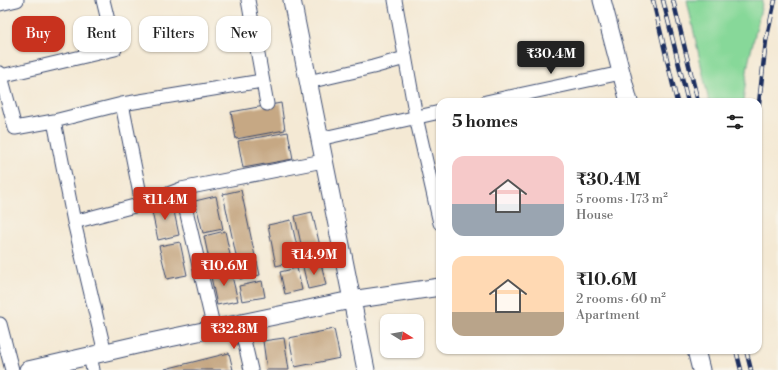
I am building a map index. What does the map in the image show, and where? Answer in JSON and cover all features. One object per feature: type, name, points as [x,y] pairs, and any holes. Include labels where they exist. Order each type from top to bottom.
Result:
[{"type":"street","points":[[0,4],[17,0]]},
{"type":"street","points":[[103,0],[115,49],[0,75],[15,128],[54,121],[122,104],[262,81]]},
{"type":"street","points":[[248,0],[267,104]]},
{"type":"street","points":[[292,0],[366,370]]},
{"type":"street","points":[[395,0],[416,117],[436,205]]},
{"type":"street","points":[[602,0],[628,98]]},
{"type":"street","points":[[308,82],[405,58]]},
{"type":"street","points":[[505,98],[621,73]]},
{"type":"street","points":[[122,104],[142,204]]},
{"type":"street","points":[[319,139],[436,113]]},
{"type":"street","points":[[54,121],[74,222],[96,360]]},
{"type":"street","points":[[74,222],[142,204],[181,189],[323,160]]},
{"type":"street","points":[[181,189],[214,329]]},
{"type":"street","points":[[28,370],[96,360],[214,329],[351,300],[436,288]]},
{"type":"street","points":[[240,323],[252,370]]},
{"type":"street","points":[[0,324],[12,370]]},
{"type":"street","points":[[697,354],[701,370]]},
{"type":"green space","points":[[687,0],[763,0],[748,64],[744,98],[708,98]]},
{"type":"building","points":[[281,103],[285,130],[236,139],[231,112]]},
{"type":"building","points":[[288,132],[293,159],[243,168],[238,141]]},
{"type":"building","points":[[241,190],[255,256],[237,260],[223,194]]},
{"type":"building","points":[[216,196],[223,229],[203,233],[195,201]]},
{"type":"building","points":[[172,202],[179,235],[158,240],[151,207]]},
{"type":"building","points":[[312,212],[323,259],[305,263],[295,216]]},
{"type":"building","points":[[291,220],[300,260],[276,266],[268,225]]},
{"type":"building","points":[[225,231],[232,264],[211,269],[204,236]]},
{"type":"building","points":[[180,242],[187,275],[167,279],[159,246]]},
{"type":"building","points":[[257,262],[260,275],[240,279],[238,266]]},
{"type":"building","points":[[321,263],[326,285],[308,289],[303,267]]},
{"type":"building","points":[[230,268],[238,301],[217,305],[210,272]]},
{"type":"building","points":[[297,268],[302,290],[285,294],[280,272]]},
{"type":"building","points":[[262,281],[265,297],[242,301],[239,286]]},
{"type":"building","points":[[334,329],[340,358],[295,367],[289,338]]},
{"type":"building","points":[[284,338],[289,370],[267,370],[263,341]]},
{"type":"building","points":[[229,353],[233,370],[165,370],[165,369]]},
{"type":"railway","points":[[653,0],[676,98]]},
{"type":"railway","points":[[663,0],[687,98]]},
{"type":"railway","points":[[673,0],[697,98]]},
{"type":"railway","points":[[760,98],[766,41],[775,0]]},
{"type":"railway","points":[[737,354],[741,370]]},
{"type":"railway","points":[[747,354],[751,370]]}]
